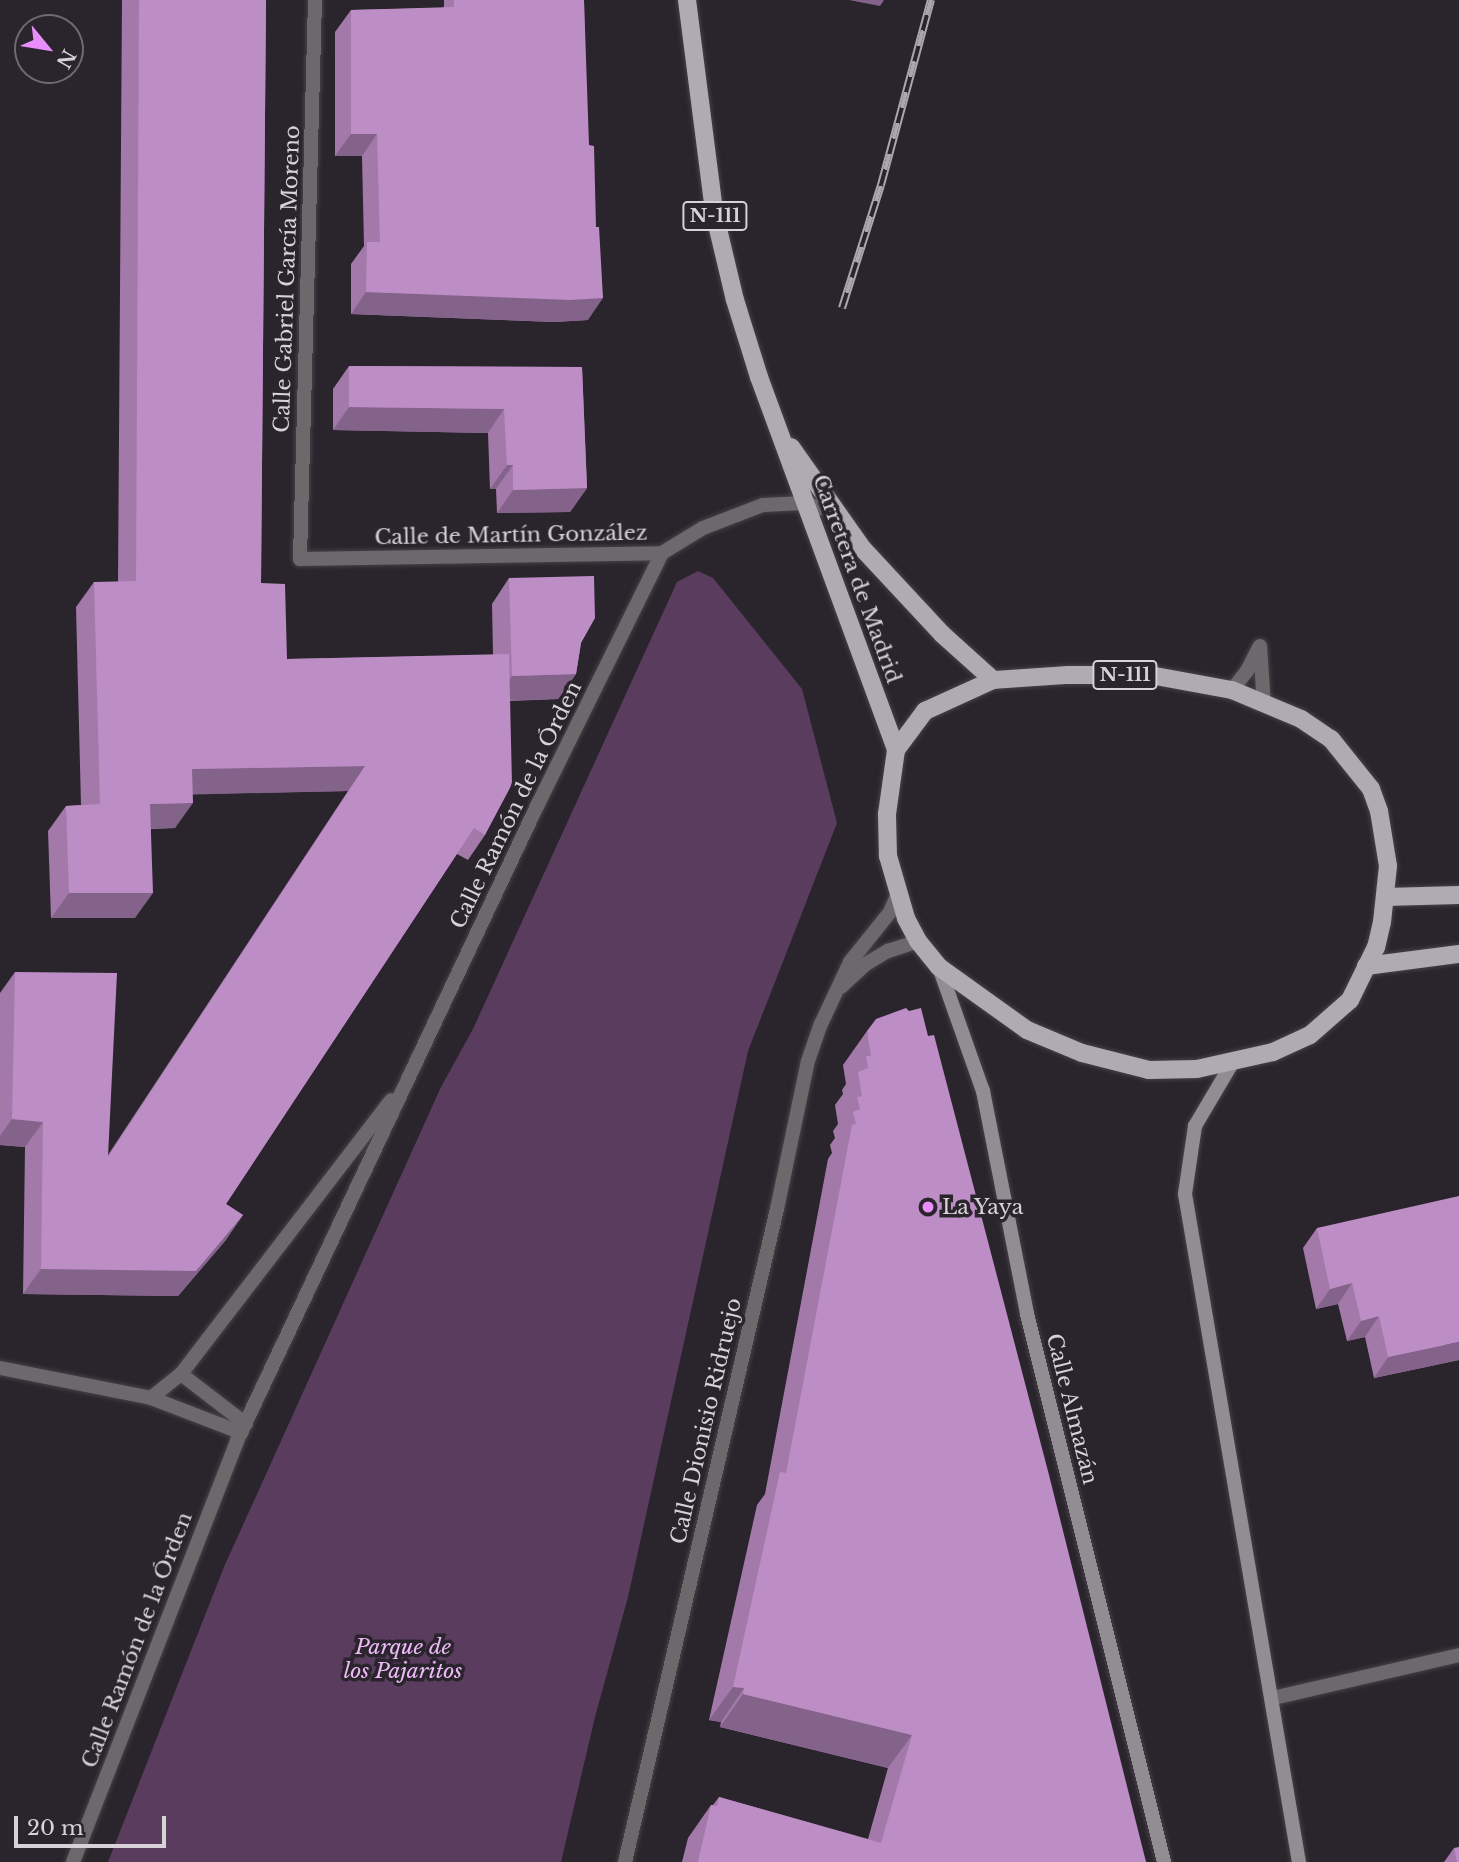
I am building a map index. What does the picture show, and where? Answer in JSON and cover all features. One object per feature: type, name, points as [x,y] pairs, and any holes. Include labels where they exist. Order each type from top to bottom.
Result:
[{"type":"main road","name":"Carretera de Madrid","points":[[687,0],[714,212],[735,300],[775,424],[895,750]]},
{"type":"main road","name":"Carretera de Madrid","points":[[775,424],[835,512],[900,591],[993,680]]},
{"type":"main road","name":"N-111","points":[[1067,675],[1150,676],[1232,690],[1301,719],[1331,739],[1371,789],[1379,811],[1388,866],[1376,947],[1350,1000],[1310,1035],[1284,1048],[1197,1069],[1149,1070],[1082,1054],[1027,1030],[939,967],[918,941],[898,893],[888,856],[887,814],[895,750],[925,711],[993,680],[1067,675]]},
{"type":"main road","points":[[1385,897],[1459,895]]},
{"type":"main road","points":[[1366,966],[1459,954]]},
{"type":"street","name":"Calle Gabriel García Moreno","points":[[300,559],[315,0]]},
{"type":"street","name":"Calle de Martín González","points":[[300,559],[662,553],[704,528],[763,505],[804,503],[835,512]]},
{"type":"street","name":"Calle Ramón de la Órden","points":[[73,1862],[244,1429],[410,1075],[662,553]]},
{"type":"street","points":[[1232,690],[1247,671],[1260,646],[1264,705]]},
{"type":"street","name":"Calle Dionisio Ridruejo","points":[[625,1862],[778,1209],[808,1061],[850,962],[890,912],[898,893]]},
{"type":"street","name":"Calle Dionisio Ridruejo","points":[[835,993],[866,964],[888,951],[918,941]]},
{"type":"street","name":"Calle Almazán","points":[[939,967],[983,1091],[1027,1314],[1164,1862]]},
{"type":"street","points":[[1234,1060],[1195,1126],[1185,1194],[1299,1862]]},
{"type":"street","name":"Calle Ramón de la Órden","points":[[151,1398],[181,1374],[410,1075]]},
{"type":"street","points":[[0,1368],[151,1398],[244,1429]]},
{"type":"street","points":[[181,1374],[244,1429]]},
{"type":"street","points":[[1273,1698],[1459,1655]]},
{"type":"green space","name":"Parque de los Pajaritos","points":[[698,571],[713,578],[802,689],[837,823],[748,1051],[628,1597],[595,1717],[561,1862],[108,1862],[224,1567],[441,1087],[473,1029],[677,582]]},
{"type":"building","points":[[139,0],[266,0],[261,583],[285,584],[287,659],[509,654],[512,784],[485,835],[474,828],[226,1204],[243,1215],[196,1271],[41,1269],[43,1122],[12,1119],[15,972],[117,973],[108,1157],[365,766],[192,769],[193,803],[150,804],[153,893],[69,893],[66,806],[100,804],[94,582],[136,581]]},
{"type":"building","points":[[454,0],[584,0],[589,145],[594,146],[596,227],[599,227],[603,298],[570,300],[366,292],[367,242],[380,242],[377,134],[351,134],[351,10],[454,7]]},
{"type":"building","points":[[349,366],[582,367],[587,488],[513,490],[513,465],[507,465],[504,409],[349,407]]},
{"type":"building","points":[[594,576],[595,618],[581,643],[576,674],[512,676],[509,578]]},
{"type":"building","points":[[906,1008],[909,1011],[921,1008],[928,1036],[934,1035],[1049,1475],[1146,1862],[698,1862],[711,1805],[717,1806],[719,1797],[881,1843],[912,1735],[743,1694],[744,1688],[733,1687],[780,1472],[786,1473],[852,1125],[856,1124],[853,1112],[860,1109],[857,1097],[862,1096],[858,1072],[868,1068],[866,1056],[871,1056],[867,1031],[876,1019]]},
{"type":"building","points":[[1459,1196],[1459,1342],[1388,1357],[1379,1316],[1361,1321],[1352,1283],[1330,1289],[1317,1228]]},
{"type":"building","points":[[1459,1847],[1459,1862],[1457,1862],[1454,1848]]},
{"type":"railway","points":[[842,308],[881,185],[931,0]]},
{"type":"place","name":"La Yaya","points":[[928,1207]]}]
